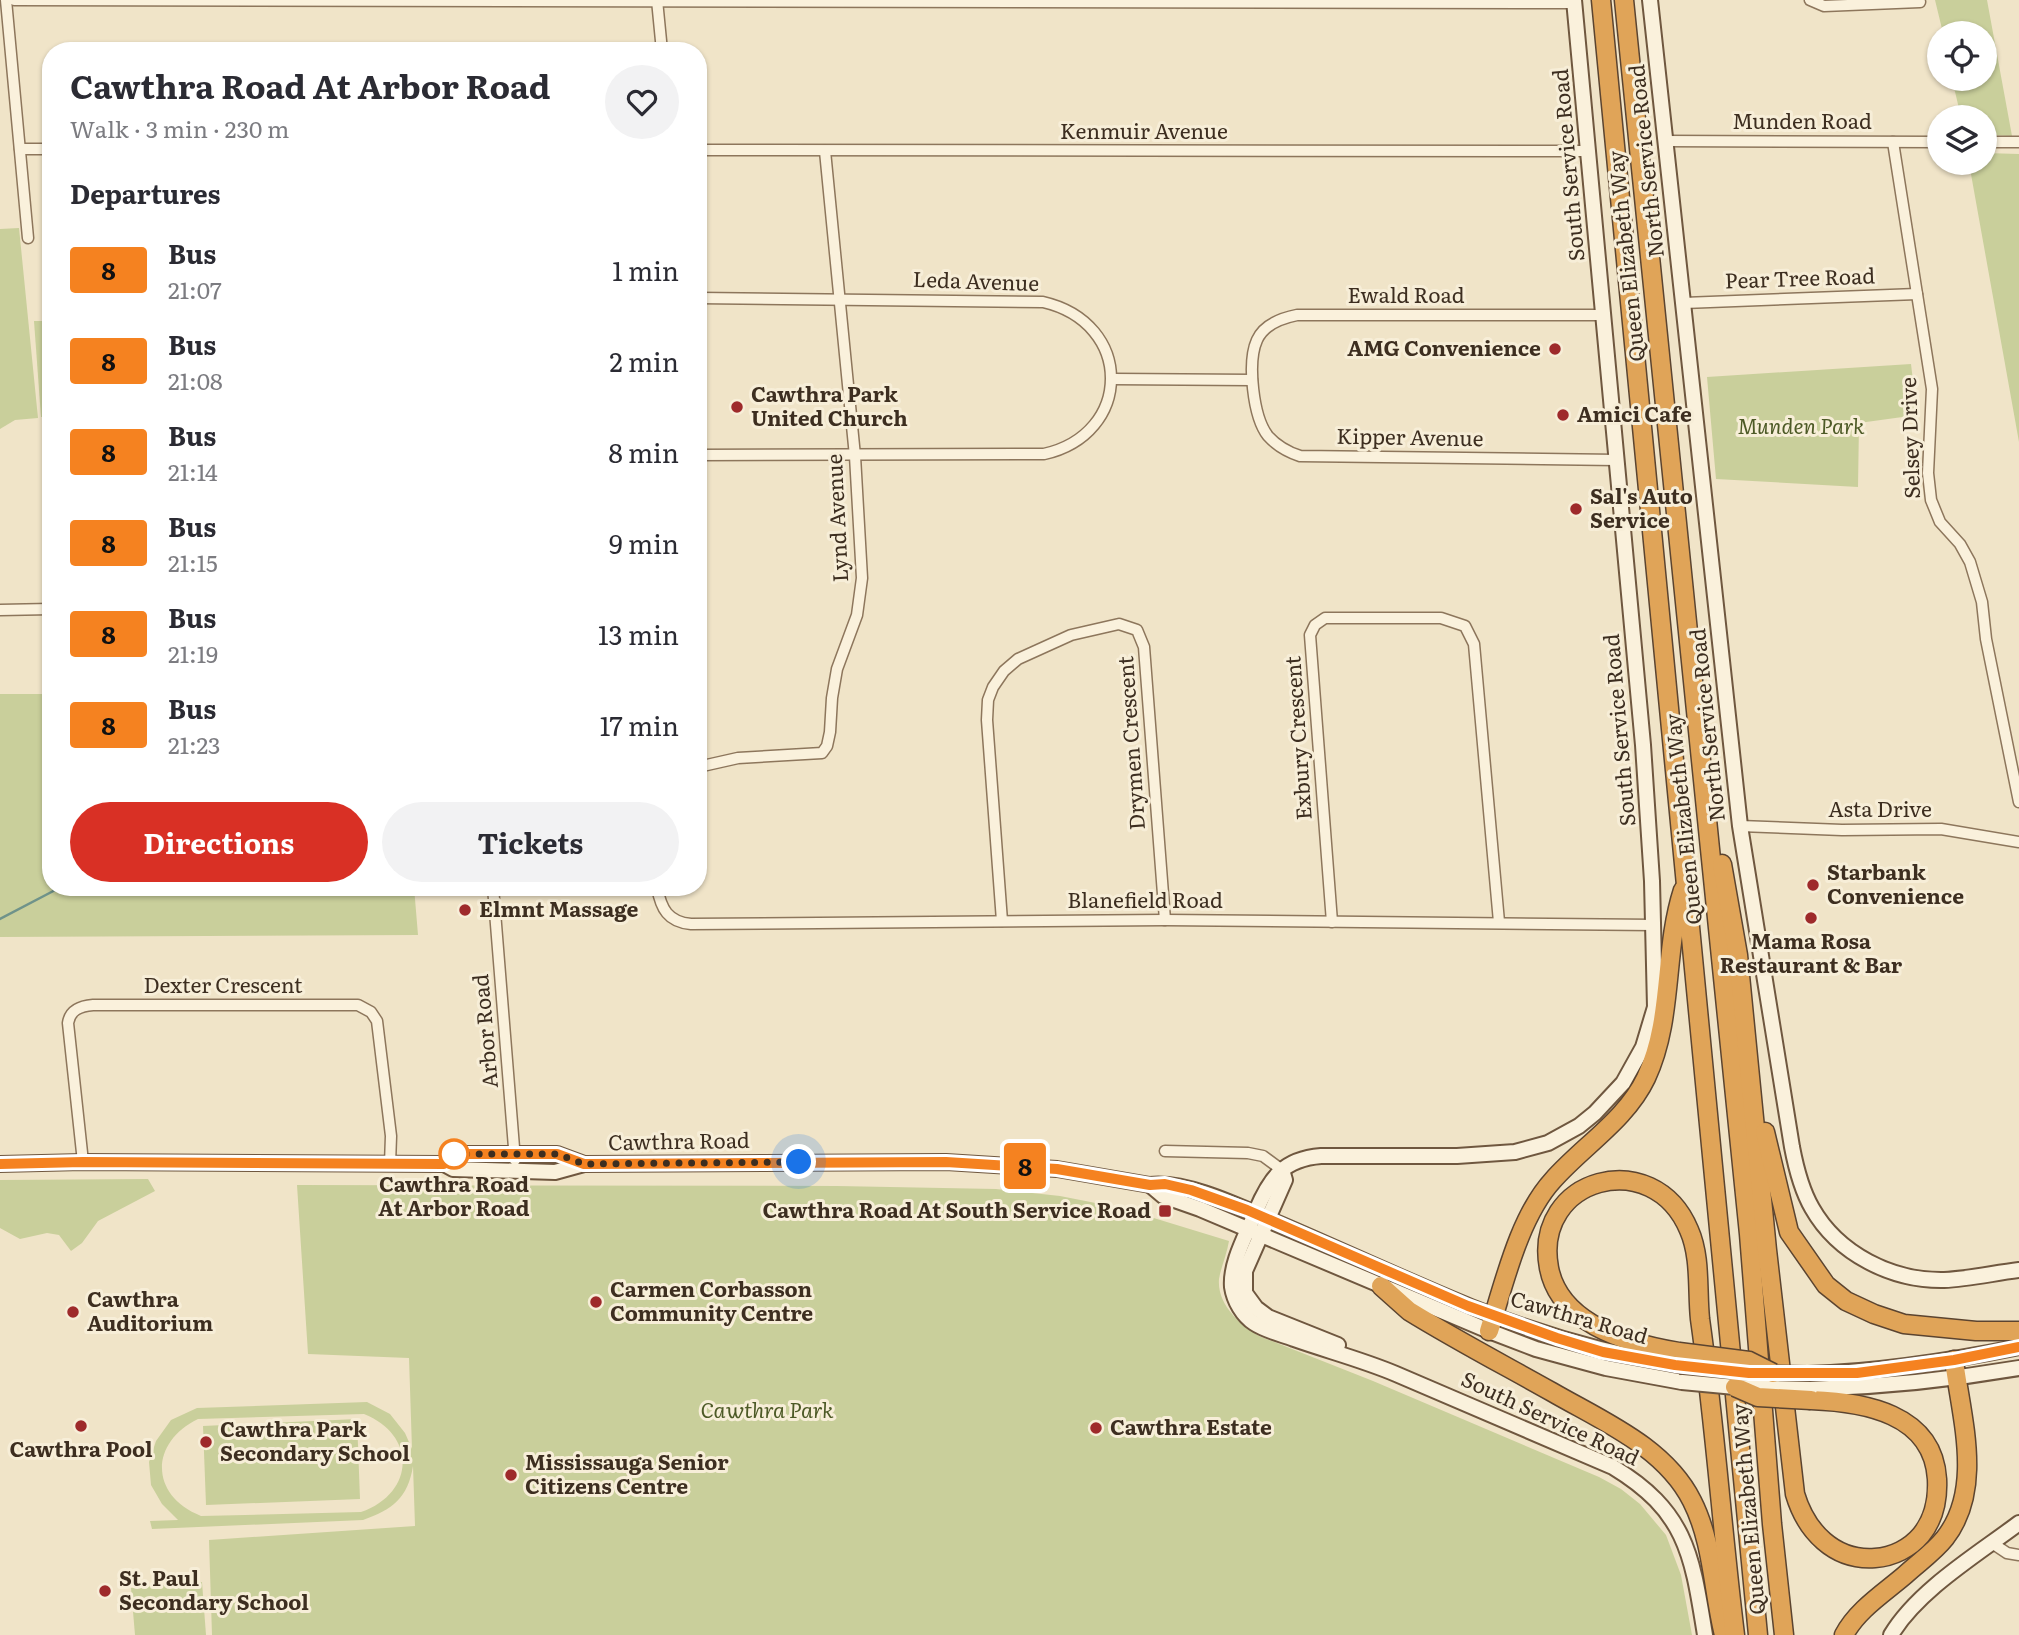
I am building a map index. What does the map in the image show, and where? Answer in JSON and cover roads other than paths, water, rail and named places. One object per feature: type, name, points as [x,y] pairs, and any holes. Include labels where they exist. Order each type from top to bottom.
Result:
[{"type":"highway","name":"Queen Elizabeth Way","points":[[1601,0],[1758,1635]]},
{"type":"highway","name":"Queen Elizabeth Way","points":[[1624,0],[1748,1234],[1784,1635]]},
{"type":"highway","points":[[1698,733],[1738,955],[1748,1055],[1786,1435],[1795,1494],[1800,1511],[1812,1530],[1826,1544],[1850,1557],[1884,1558],[1907,1547],[1921,1535],[1928,1524],[1938,1493],[1935,1462],[1923,1439],[1904,1422],[1860,1404],[1810,1394],[1758,1397],[1735,1387]]},
{"type":"highway","points":[[1491,1323],[1521,1234],[1538,1201],[1551,1181],[1628,1105],[1645,1079],[1660,1041],[1675,915],[1685,884]]},
{"type":"highway","points":[[1748,1055],[1789,1232],[1826,1285],[1846,1301],[1904,1324],[1965,1331],[2019,1331]]},
{"type":"highway","points":[[1735,1635],[1712,1402],[1699,1307],[1695,1249],[1689,1230],[1677,1209],[1662,1193],[1627,1179],[1603,1181],[1586,1188],[1563,1205],[1551,1222],[1546,1248],[1550,1272],[1562,1297],[1582,1318],[1620,1339],[1679,1359],[1749,1362],[1773,1373]]},
{"type":"highway","points":[[1381,1286],[1409,1311],[1614,1427],[1661,1460],[1680,1479],[1707,1541],[1724,1635]]},
{"type":"highway","points":[[1844,1635],[1849,1625],[1944,1538],[1964,1503],[1966,1465],[1954,1360]]},
{"type":"main road","name":"North Service Road","points":[[1650,0],[1740,826],[1792,1147],[1801,1183],[1811,1206],[1827,1228],[1839,1241],[1879,1268],[1918,1278],[1945,1280],[2019,1270]]},
{"type":"main road","name":"South Service Road","points":[[1574,2],[1643,745],[1654,925],[1655,1007],[1643,1047],[1623,1083],[1579,1126],[1548,1143],[1515,1152],[1457,1156],[1321,1156],[1299,1159],[1282,1170],[1285,1180],[1261,1216],[1235,1266],[1232,1287],[1235,1299],[1247,1318],[1263,1328],[1336,1354],[1363,1360],[1558,1442],[1614,1467],[1635,1480],[1662,1504],[1682,1535],[1692,1563],[1705,1635]]},
{"type":"main road","name":"Cawthra Road","points":[[444,1164],[454,1154],[557,1154],[584,1164]]},
{"type":"main road","name":"Cawthra Road","points":[[0,1164],[444,1164],[453,1170],[555,1172],[584,1164],[946,1162],[1057,1169],[1191,1190],[1261,1216],[1570,1359],[1682,1382],[1735,1387]]},
{"type":"main road","name":"Cawthra Road","points":[[1150,1185],[1163,1196],[1381,1286],[1491,1323],[1603,1352],[1679,1359]]},
{"type":"main road","points":[[1773,1373],[1857,1373],[2019,1348]]},
{"type":"main road","points":[[1810,1394],[1956,1379],[2019,1368]]},
{"type":"main road","points":[[1891,1635],[1896,1626],[1929,1592],[2019,1522]]},
{"type":"street","points":[[6,0],[6,74],[20,149],[28,239]]},
{"type":"street","points":[[14,0],[1574,2]]},
{"type":"street","points":[[657,0],[662,42]]},
{"type":"street","points":[[1810,0],[1824,6],[1920,2]]},
{"type":"street","name":"Munden Road","points":[[1664,141],[1927,142]]},
{"type":"street","name":"Selsey Drive","points":[[1894,142],[1932,389],[1928,473],[1931,500],[1940,522],[1966,553],[1982,602],[1986,639],[2019,802]]},
{"type":"street","points":[[1997,142],[2019,142]]},
{"type":"street","points":[[20,149],[42,149]]},
{"type":"street","name":"Kenmuir Avenue","points":[[707,150],[1589,151]]},
{"type":"street","name":"Lynd Avenue","points":[[707,764],[738,758],[818,754],[825,749],[830,732],[837,669],[857,615],[862,578],[855,456],[825,151]]},
{"type":"street","name":"Pear Tree Road","points":[[1684,303],[1917,294]]},
{"type":"street","name":"Leda Avenue","points":[[707,298],[1028,300],[1058,305],[1082,319],[1095,332],[1105,348],[1113,379]]},
{"type":"street","name":"Ewald Road","points":[[1252,380],[1257,340],[1280,319],[1297,315],[1604,316]]},
{"type":"street","points":[[707,454],[1028,456],[1057,451],[1079,438],[1095,423],[1113,379],[1252,380]]},
{"type":"street","name":"Kipper Avenue","points":[[1252,380],[1262,426],[1277,445],[1300,456],[1618,460]]},
{"type":"street","points":[[0,610],[42,609]]},
{"type":"street","name":"Exbury Crescent","points":[[1332,922],[1310,635],[1315,625],[1325,618],[1441,618],[1465,626],[1474,644],[1499,922]]},
{"type":"street","name":"Drymen Crescent","points":[[1002,921],[987,720],[990,693],[1004,671],[1034,650],[1071,635],[1123,624],[1137,630],[1144,647],[1165,920]]},
{"type":"street","name":"Asta Drive","points":[[1740,826],[1842,830],[1941,829],[2019,842]]},
{"type":"street","name":"Arbor Road","points":[[494,896],[516,1171]]},
{"type":"street","name":"Blanefield Road","points":[[659,896],[662,909],[671,919],[681,923],[1165,920],[1654,925]]},
{"type":"street","name":"Dexter Crescent","points":[[83,1162],[68,1024],[76,1009],[93,1005],[358,1005],[371,1012],[377,1021],[391,1137],[390,1164]]},
{"type":"street","points":[[1165,1151],[1248,1153],[1263,1156],[1282,1170]]},
{"type":"street","points":[[1992,1543],[2007,1553],[2019,1555]]},
{"type":"waterway","points":[[0,919],[44,896]]},
{"type":"place","name":"AMG Convenience","points":[[1555,349]]},
{"type":"place","name":"Cawthra Park United Church","points":[[737,407]]},
{"type":"place","name":"Amici Cafe","points":[[1563,415]]},
{"type":"place","name":"Sal's Auto Service","points":[[1576,509]]},
{"type":"place","name":"Starbank Convenience","points":[[1813,885]]},
{"type":"place","name":"Elmnt Massage","points":[[465,910]]},
{"type":"place","name":"Mama Rosa Restaurant & Bar","points":[[1811,918]]},
{"type":"place","name":"Cawthra Road At Arbor Road","points":[[454,1154]]},
{"type":"place","name":"Cawthra Road At South Service Road","points":[[1165,1211]]},
{"type":"place","name":"Carmen Corbasson Community Centre","points":[[596,1302]]},
{"type":"place","name":"Cawthra Auditorium","points":[[73,1312]]},
{"type":"place","name":"Cawthra Pool","points":[[81,1426]]},
{"type":"place","name":"Cawthra Estate","points":[[1096,1428]]},
{"type":"place","name":"Cawthra Park Secondary School","points":[[206,1442]]},
{"type":"place","name":"Mississauga Senior Citizens Centre","points":[[511,1475]]},
{"type":"place","name":"St. Paul Secondary School","points":[[105,1591]]},
{"type":"park label","name":"Munden Park","points":[[1801,427]]},
{"type":"park label","name":"Cawthra Park","points":[[767,1411]]}]
